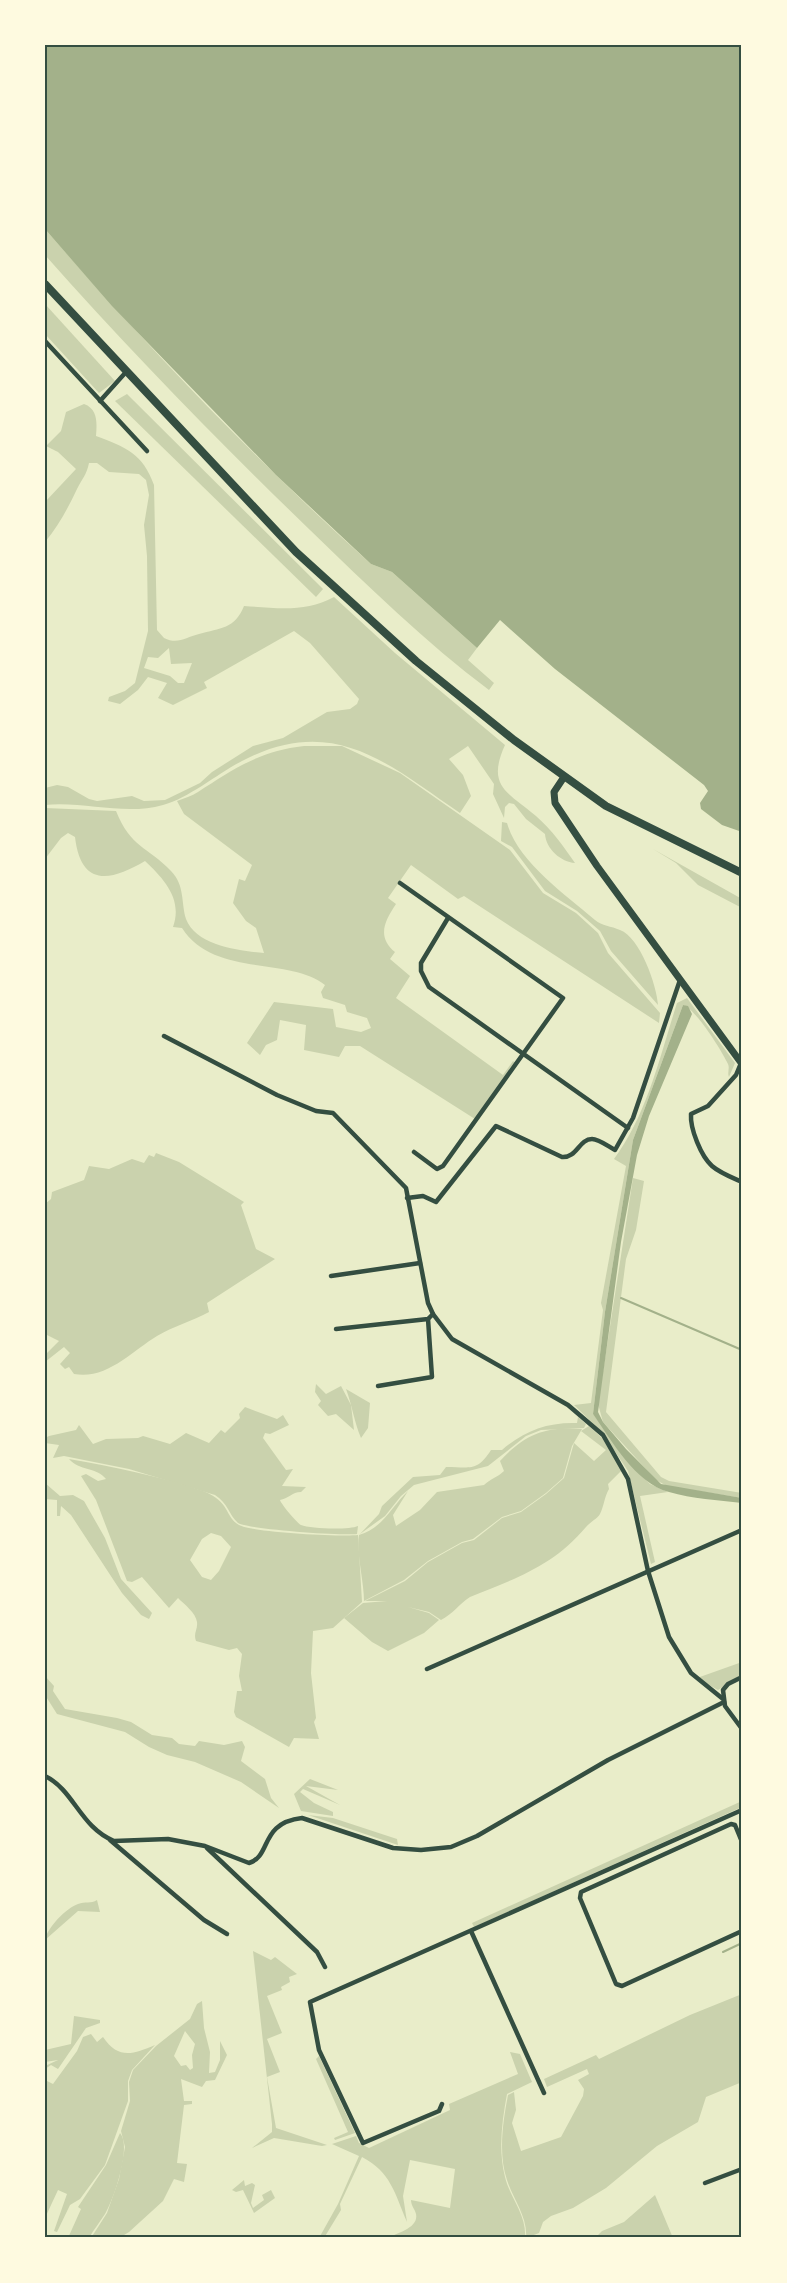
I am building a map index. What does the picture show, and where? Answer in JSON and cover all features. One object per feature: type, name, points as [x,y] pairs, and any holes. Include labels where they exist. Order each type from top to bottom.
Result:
[{"type":"highway","points":[[45,284],[296,552],[447,686],[564,777],[606,806],[742,873]]},
{"type":"main road","points":[[564,777],[554,792],[555,803],[742,1064]]},
{"type":"street","points":[[45,341],[147,451]]},
{"type":"street","points":[[100,400],[126,372]]},
{"type":"street","points":[[400,884],[563,998],[443,1166],[436,1169],[414,1152]]},
{"type":"street","points":[[448,918],[421,963],[424,981],[429,987],[628,1128]]},
{"type":"street","points":[[407,1198],[423,1197],[436,1202],[496,1126],[554,1155],[568,1157],[592,1139],[615,1150],[628,1128],[680,980]]},
{"type":"street","points":[[164,1036],[277,1095],[307,1108],[333,1113],[340,1117],[406,1188],[428,1303],[434,1314],[452,1339],[568,1405],[603,1435],[628,1479],[648,1571],[663,1621],[676,1651],[699,1682],[724,1701],[742,1730]]},
{"type":"street","points":[[742,1064],[736,1075],[708,1106],[691,1114],[700,1146],[714,1168],[742,1182]]},
{"type":"street","points":[[331,1276],[420,1263]]},
{"type":"street","points":[[336,1329],[428,1318],[434,1314]]},
{"type":"street","points":[[378,1386],[432,1377],[428,1318]]},
{"type":"street","points":[[427,1670],[742,1530]]},
{"type":"street","points":[[724,1701],[723,1690],[728,1684],[742,1677]]},
{"type":"street","points":[[107,1838],[125,1842],[168,1839],[205,1846],[245,1862],[253,1862],[274,1828],[287,1821],[302,1818],[393,1848],[421,1850],[450,1847],[477,1836],[608,1760],[724,1701]]},
{"type":"street","points":[[45,1776],[59,1784],[79,1813],[107,1838],[204,1920],[227,1934]]},
{"type":"street","points":[[442,2104],[439,2111],[363,2143],[319,2050],[310,2002],[742,1810]]},
{"type":"street","points":[[742,1842],[735,1825],[731,1824],[581,1892],[580,1898],[616,1984],[622,1986],[742,1931]]},
{"type":"street","points":[[205,1846],[317,1952],[325,1967]]},
{"type":"street","points":[[471,1931],[544,2092]]},
{"type":"street","points":[[705,2183],[742,2169]]},
{"type":"shaded area","points":[[45,45],[742,45],[742,832],[722,825],[701,809],[700,803],[708,791],[704,785],[555,669],[500,620],[477,648],[392,572],[371,564],[276,475],[112,306],[45,229]]},
{"type":"shaded area","points":[[45,229],[162,359],[285,484],[371,564],[392,572],[477,648],[468,660],[494,683],[489,690],[442,653],[375,593],[174,395],[45,255]]},
{"type":"shaded area","points":[[45,304],[115,381],[99,393],[45,334]]},
{"type":"shaded area","points":[[127,394],[323,589],[316,597],[115,401]]},
{"type":"shaded area","points":[[84,404],[89,406],[96,417],[96,436],[125,448],[139,459],[150,474],[154,485],[157,630],[164,638],[178,641],[226,626],[236,619],[244,606],[301,607],[334,597],[395,653],[505,745],[498,770],[499,780],[503,787],[547,827],[575,863],[555,854],[548,845],[545,834],[526,819],[514,804],[509,803],[505,807],[504,818],[493,794],[494,784],[468,746],[449,759],[463,775],[471,796],[460,813],[384,762],[332,743],[305,742],[275,747],[242,761],[193,791],[163,805],[119,809],[60,804],[45,805],[45,788],[57,785],[68,787],[97,801],[132,796],[144,801],[165,800],[200,783],[212,772],[253,746],[283,738],[327,712],[350,709],[357,704],[359,699],[310,643],[294,631],[204,682],[207,688],[173,705],[158,698],[167,683],[148,677],[138,690],[120,704],[108,701],[109,697],[125,691],[135,683],[148,631],[147,556],[144,525],[149,495],[146,480],[139,474],[109,472],[97,463],[89,463],[67,510],[45,542],[45,502],[76,469],[58,452],[46,446],[61,431],[66,412]],"holes":[[[169,648],[171,664],[192,663],[184,683],[178,683],[170,676],[144,668],[148,657],[158,658]]]},
{"type":"shaded area","points":[[304,746],[342,746],[400,773],[510,850],[543,893],[576,913],[598,933],[608,953],[660,1013],[659,1023],[464,896],[458,899],[411,865],[388,898],[396,904],[384,929],[386,941],[395,952],[390,959],[410,976],[396,998],[503,1075],[513,1061],[517,1064],[475,1119],[360,1046],[345,1046],[339,1057],[304,1050],[306,1025],[280,1020],[277,1040],[266,1045],[260,1055],[247,1043],[274,1002],[333,1009],[336,1027],[361,1032],[371,1028],[367,1018],[347,1012],[345,1005],[323,998],[321,992],[325,985],[310,976],[232,960],[213,954],[196,944],[182,928],[173,927],[176,907],[174,899],[165,882],[145,861],[121,873],[100,876],[91,872],[84,865],[78,853],[75,837],[68,833],[61,838],[45,859],[45,808],[116,811],[134,840],[171,871],[179,882],[186,919],[191,928],[209,941],[220,945],[264,953],[256,928],[246,921],[233,903],[239,879],[245,881],[252,865],[184,814],[177,801],[196,793],[236,768],[261,756]]},
{"type":"shaded area","points":[[502,822],[507,823],[521,851],[557,888],[598,922],[620,930],[634,942],[651,975],[658,1005],[611,951],[600,931],[577,911],[545,891],[512,847],[501,841]]},
{"type":"shaded area","points":[[653,849],[742,899],[742,908],[698,885],[676,863]]},
{"type":"shaded area","points":[[687,998],[735,1063],[729,1077],[728,1064],[714,1040],[694,1014],[683,1005],[633,1140],[605,1312],[593,1414],[642,1476],[650,1484],[668,1492],[640,1496],[655,1562],[651,1564],[628,1471],[602,1432],[574,1405],[591,1403],[603,1310],[601,1303],[626,1166],[614,1159],[644,1104],[677,1003]]},
{"type":"shaded area","points":[[683,1005],[688,1006],[692,1014],[649,1116],[637,1155],[621,1242],[598,1412],[603,1422],[626,1449],[661,1484],[742,1498],[742,1503],[669,1492],[645,1480],[625,1460],[593,1414],[605,1312],[633,1140]]},
{"type":"shaded area","points":[[156,1153],[179,1162],[244,1202],[241,1205],[256,1249],[275,1259],[207,1303],[209,1312],[157,1336],[108,1369],[86,1375],[74,1374],[69,1367],[65,1369],[60,1364],[70,1353],[64,1347],[45,1362],[45,1355],[59,1341],[45,1334],[45,1204],[51,1199],[52,1192],[84,1180],[89,1166],[109,1169],[132,1159],[144,1163],[149,1155],[154,1157]]},
{"type":"shaded area","points":[[633,1178],[644,1181],[636,1230],[626,1259],[606,1412],[661,1477],[669,1481],[742,1493],[742,1498],[667,1486],[656,1480],[603,1422],[598,1404]]},
{"type":"shaded area","points":[[316,1384],[326,1394],[341,1386],[351,1405],[354,1430],[336,1414],[328,1416],[318,1405],[321,1401],[315,1392]]},
{"type":"shaded area","points":[[346,1389],[370,1403],[368,1428],[361,1438],[357,1425]]},
{"type":"shaded area","points":[[245,1407],[277,1419],[283,1415],[289,1425],[270,1434],[265,1433],[263,1438],[286,1470],[293,1469],[282,1486],[306,1487],[301,1492],[280,1500],[293,1517],[301,1525],[313,1527],[358,1526],[357,1534],[258,1528],[238,1523],[215,1495],[129,1469],[64,1456],[53,1458],[59,1445],[45,1443],[45,1438],[76,1430],[79,1425],[93,1444],[106,1439],[143,1436],[170,1444],[186,1433],[209,1443],[221,1430],[225,1433],[240,1418],[239,1414]]},
{"type":"shaded area","points":[[578,1417],[586,1424],[584,1428],[541,1430],[526,1436],[488,1466],[414,1485],[401,1496],[385,1516],[360,1534],[379,1514],[382,1506],[413,1477],[440,1475],[446,1467],[472,1467],[481,1462],[491,1450],[502,1450],[527,1433],[556,1424],[577,1423]]},
{"type":"shaded area","points":[[589,1426],[602,1438],[622,1470],[608,1484],[609,1489],[599,1516],[561,1552],[533,1570],[470,1597],[441,1620],[429,1612],[408,1607],[429,1613],[439,1620],[424,1633],[388,1651],[372,1642],[344,1618],[363,1603],[387,1601],[365,1601],[405,1581],[428,1562],[462,1543],[474,1540],[502,1518],[521,1512],[546,1494],[564,1478],[574,1443],[594,1461],[606,1450],[581,1431]]},
{"type":"shaded area","points":[[557,1429],[582,1429],[572,1446],[563,1478],[546,1493],[521,1511],[502,1517],[473,1539],[462,1542],[428,1561],[404,1580],[364,1601],[359,1535],[374,1528],[408,1491],[393,1515],[396,1526],[420,1510],[437,1492],[484,1485],[499,1475],[504,1471],[500,1461],[527,1438]]},
{"type":"shaded area","points":[[69,1459],[137,1472],[203,1491],[223,1504],[234,1521],[247,1528],[296,1533],[358,1535],[362,1602],[333,1628],[313,1631],[311,1673],[316,1718],[314,1722],[319,1739],[294,1738],[289,1747],[236,1717],[234,1712],[237,1691],[242,1691],[239,1676],[242,1654],[237,1648],[229,1650],[196,1641],[196,1619],[178,1598],[169,1608],[142,1577],[132,1582],[127,1581],[96,1500],[81,1476],[86,1474],[98,1481],[106,1479],[98,1472],[73,1463]],"holes":[[[211,1533],[221,1536],[231,1547],[219,1571],[211,1580],[202,1577],[190,1560],[202,1539]]]},
{"type":"shaded area","points":[[45,1483],[60,1496],[73,1495],[84,1501],[105,1538],[121,1579],[152,1613],[149,1619],[141,1615],[122,1593],[71,1515],[61,1506],[60,1516],[57,1516],[57,1500],[45,1499]]},
{"type":"shaded area","points":[[742,1662],[742,1674],[718,1690],[697,1678]]},
{"type":"shaded area","points":[[45,1676],[54,1686],[53,1691],[65,1709],[131,1722],[152,1735],[172,1738],[179,1744],[195,1746],[199,1741],[224,1745],[242,1741],[245,1747],[241,1761],[265,1779],[271,1798],[279,1808],[241,1782],[195,1762],[167,1755],[125,1732],[57,1714],[45,1695]]},
{"type":"shaded area","points":[[310,1779],[338,1790],[306,1786],[340,1805],[303,1789],[300,1792],[314,1803],[333,1812],[333,1816],[301,1811],[294,1794]]},
{"type":"shaded area","points":[[742,1801],[742,1807],[474,1927],[472,1923]]},
{"type":"shaded area","points":[[308,1815],[333,1818],[397,1839],[398,1845]]},
{"type":"shaded area","points":[[97,1900],[100,1912],[78,1911],[45,1940],[53,1924],[73,1906]]},
{"type":"shaded area","points":[[253,1951],[271,1960],[275,1957],[297,1974],[289,1977],[290,1982],[281,1987],[282,1990],[267,1996],[282,2033],[267,2039],[280,2072],[267,2077],[276,2128],[327,2145],[274,2138],[252,2148],[272,2132]]},
{"type":"shaded area","points":[[742,1994],[742,2082],[706,2097],[698,2122],[657,2146],[606,2188],[573,2208],[551,2216],[543,2222],[539,2233],[526,2238],[525,2223],[504,2170],[503,2126],[508,2095],[514,2092],[516,2110],[512,2123],[521,2151],[561,2137],[583,2096],[584,2089],[578,2080],[589,2074],[587,2069],[547,2087],[544,2079],[596,2055],[599,2059],[690,2015]]},
{"type":"shaded area","points":[[202,2001],[204,2028],[210,2052],[209,2073],[215,2072],[220,2060],[220,2041],[227,2055],[215,2080],[206,2081],[202,2087],[181,2079],[184,2101],[192,2101],[192,2104],[184,2105],[177,2163],[187,2164],[184,2182],[174,2179],[163,2201],[129,2232],[119,2238],[91,2238],[107,2213],[119,2179],[125,2147],[121,2131],[130,2101],[129,2082],[133,2070],[156,2046],[190,2019],[197,2004]],"holes":[[[185,2031],[195,2044],[192,2055],[193,2068],[190,2070],[186,2065],[181,2066],[174,2056]]]},
{"type":"shaded area","points":[[74,2016],[100,2020],[100,2023],[86,2028],[58,2069],[51,2065],[45,2069],[45,2066],[58,2060],[45,2062],[45,2050],[71,2044]]},
{"type":"shaded area","points":[[91,2034],[97,2042],[103,2037],[120,2052],[132,2053],[155,2045],[132,2070],[128,2081],[128,2101],[105,2165],[80,2199],[70,2205],[57,2232],[54,2231],[67,2194],[58,2190],[45,2218],[45,2080],[53,2084],[77,2051],[83,2037]]},
{"type":"shaded area","points":[[510,2052],[520,2054],[532,2082],[507,2094],[502,2136],[505,2177],[521,2214],[525,2238],[388,2238],[414,2223],[416,2214],[411,2200],[450,2208],[455,2169],[410,2160],[403,2196],[407,2222],[386,2177],[362,2157],[340,2204],[341,2210],[324,2238],[319,2238],[338,2204],[359,2156],[332,2144],[356,2136],[359,2143],[369,2148],[450,2110],[449,2104],[518,2074]]},
{"type":"shaded area","points":[[319,2056],[355,2133],[335,2140],[334,2138],[348,2132],[316,2059]]},
{"type":"shaded area","points":[[120,2133],[124,2149],[123,2160],[109,2207],[89,2238],[68,2238],[81,2209],[78,2207],[106,2165]]},
{"type":"shaded area","points":[[244,2180],[245,2186],[252,2183],[255,2185],[251,2203],[253,2208],[264,2200],[262,2195],[271,2190],[275,2198],[254,2213],[243,2190],[236,2192],[232,2190]]},
{"type":"shaded area","points":[[655,2195],[673,2238],[595,2238],[602,2231],[624,2222]]},
{"type":"waterway","points":[[621,1298],[742,1350]]},
{"type":"waterway","points":[[723,1952],[742,1943]]}]
